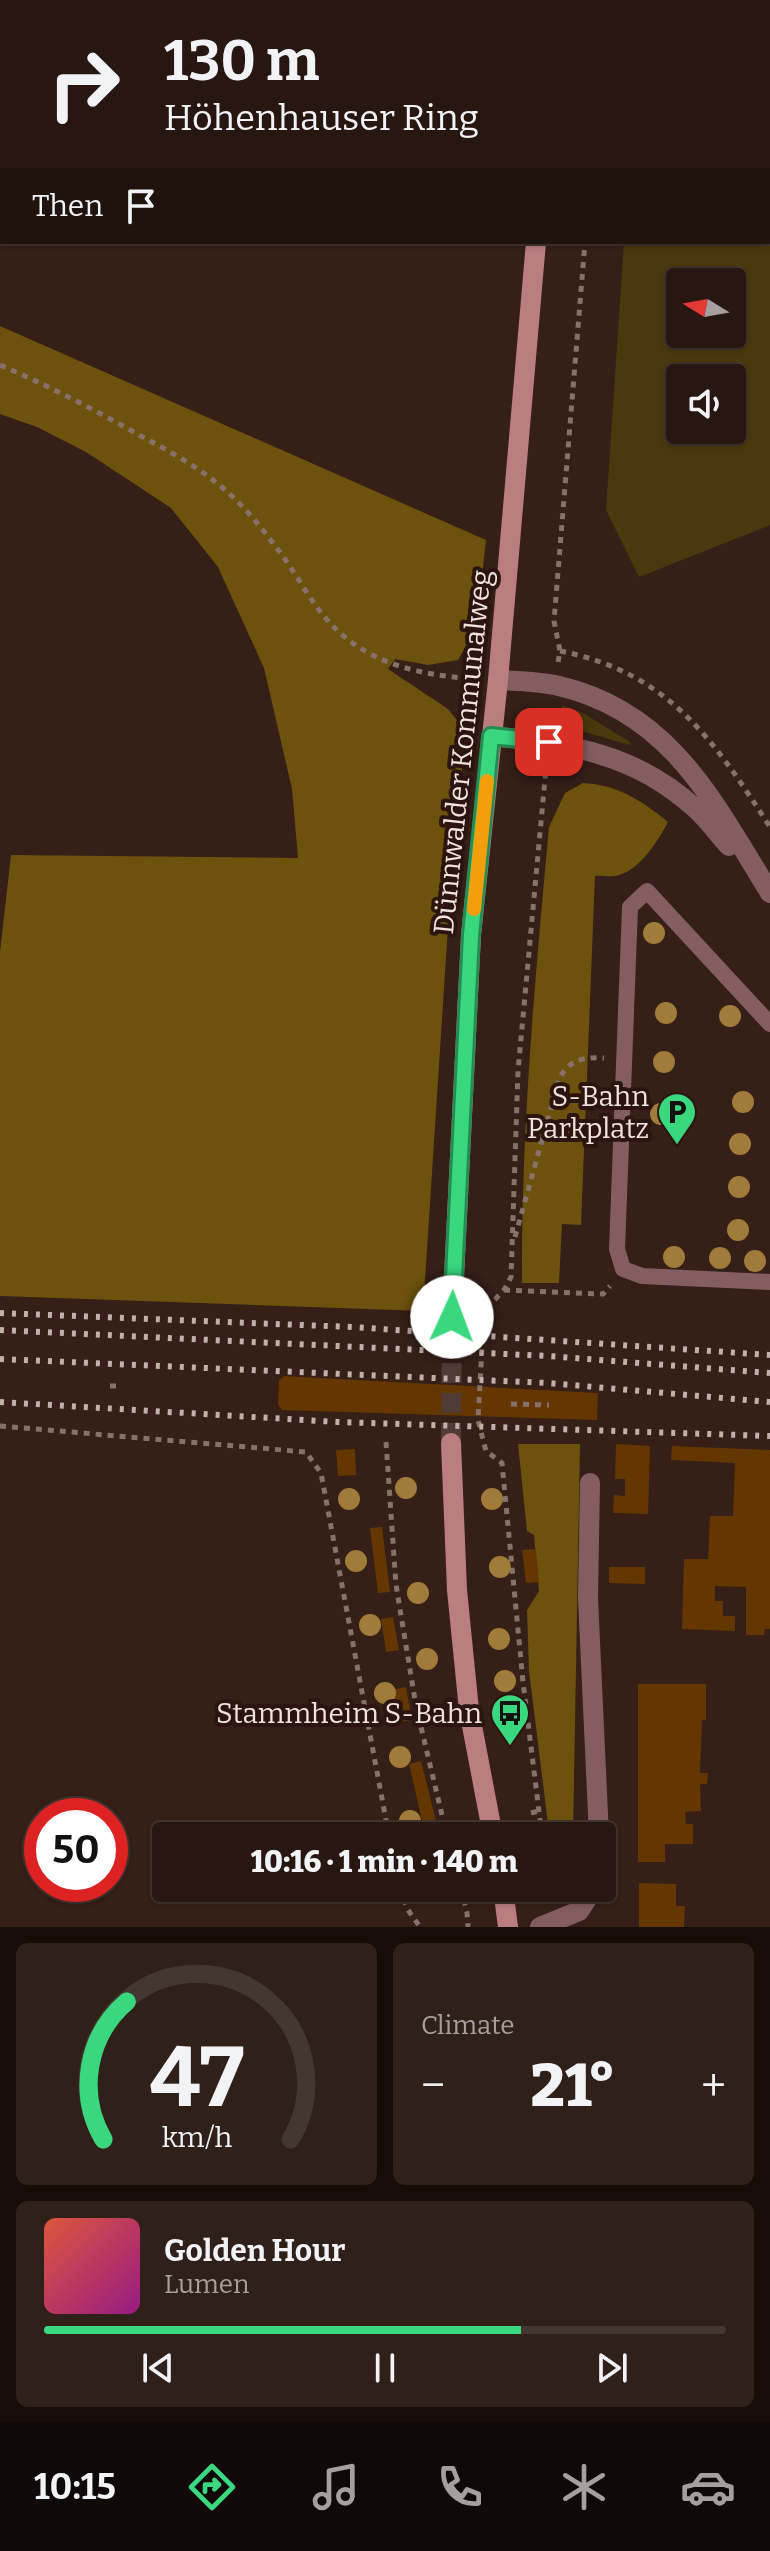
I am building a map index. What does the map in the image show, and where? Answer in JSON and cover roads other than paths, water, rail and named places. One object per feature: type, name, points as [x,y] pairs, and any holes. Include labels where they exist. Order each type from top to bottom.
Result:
[{"type":"main road","name":"Dünnwalder Kommunalweg","points":[[452,1317],[471,935],[498,680],[536,244]]},
{"type":"main road","points":[[451,1443],[457,1590],[469,1710],[490,1822]]},
{"type":"main road","points":[[505,1902],[508,1927]]},
{"type":"street","points":[[498,680],[556,685],[578,691],[623,712],[667,743],[703,784],[770,894]]},
{"type":"street","points":[[491,736],[549,742],[611,756],[643,769],[698,810],[770,894]]},
{"type":"street","points":[[590,1483],[588,1598],[598,1822]]},
{"type":"street","points":[[540,1927],[579,1911],[585,1902]]},
{"type":"lane","points":[[770,1024],[647,891],[630,907],[617,1249],[623,1269],[642,1276],[770,1282]]},
{"type":"tunnel","points":[[451,1443],[452,1317]]},
{"type":"railway","points":[[0,1313],[352,1327],[770,1355]]},
{"type":"railway","points":[[0,1330],[548,1356],[770,1373]]},
{"type":"railway","points":[[0,1359],[548,1383],[770,1402]]},
{"type":"railway","points":[[0,1402],[338,1422],[770,1436]]},
{"type":"place","name":"S-Bahn Parkplatz","points":[[677,1146]]},
{"type":"place","name":"Stammheim S-Bahn","points":[[510,1747]]}]
